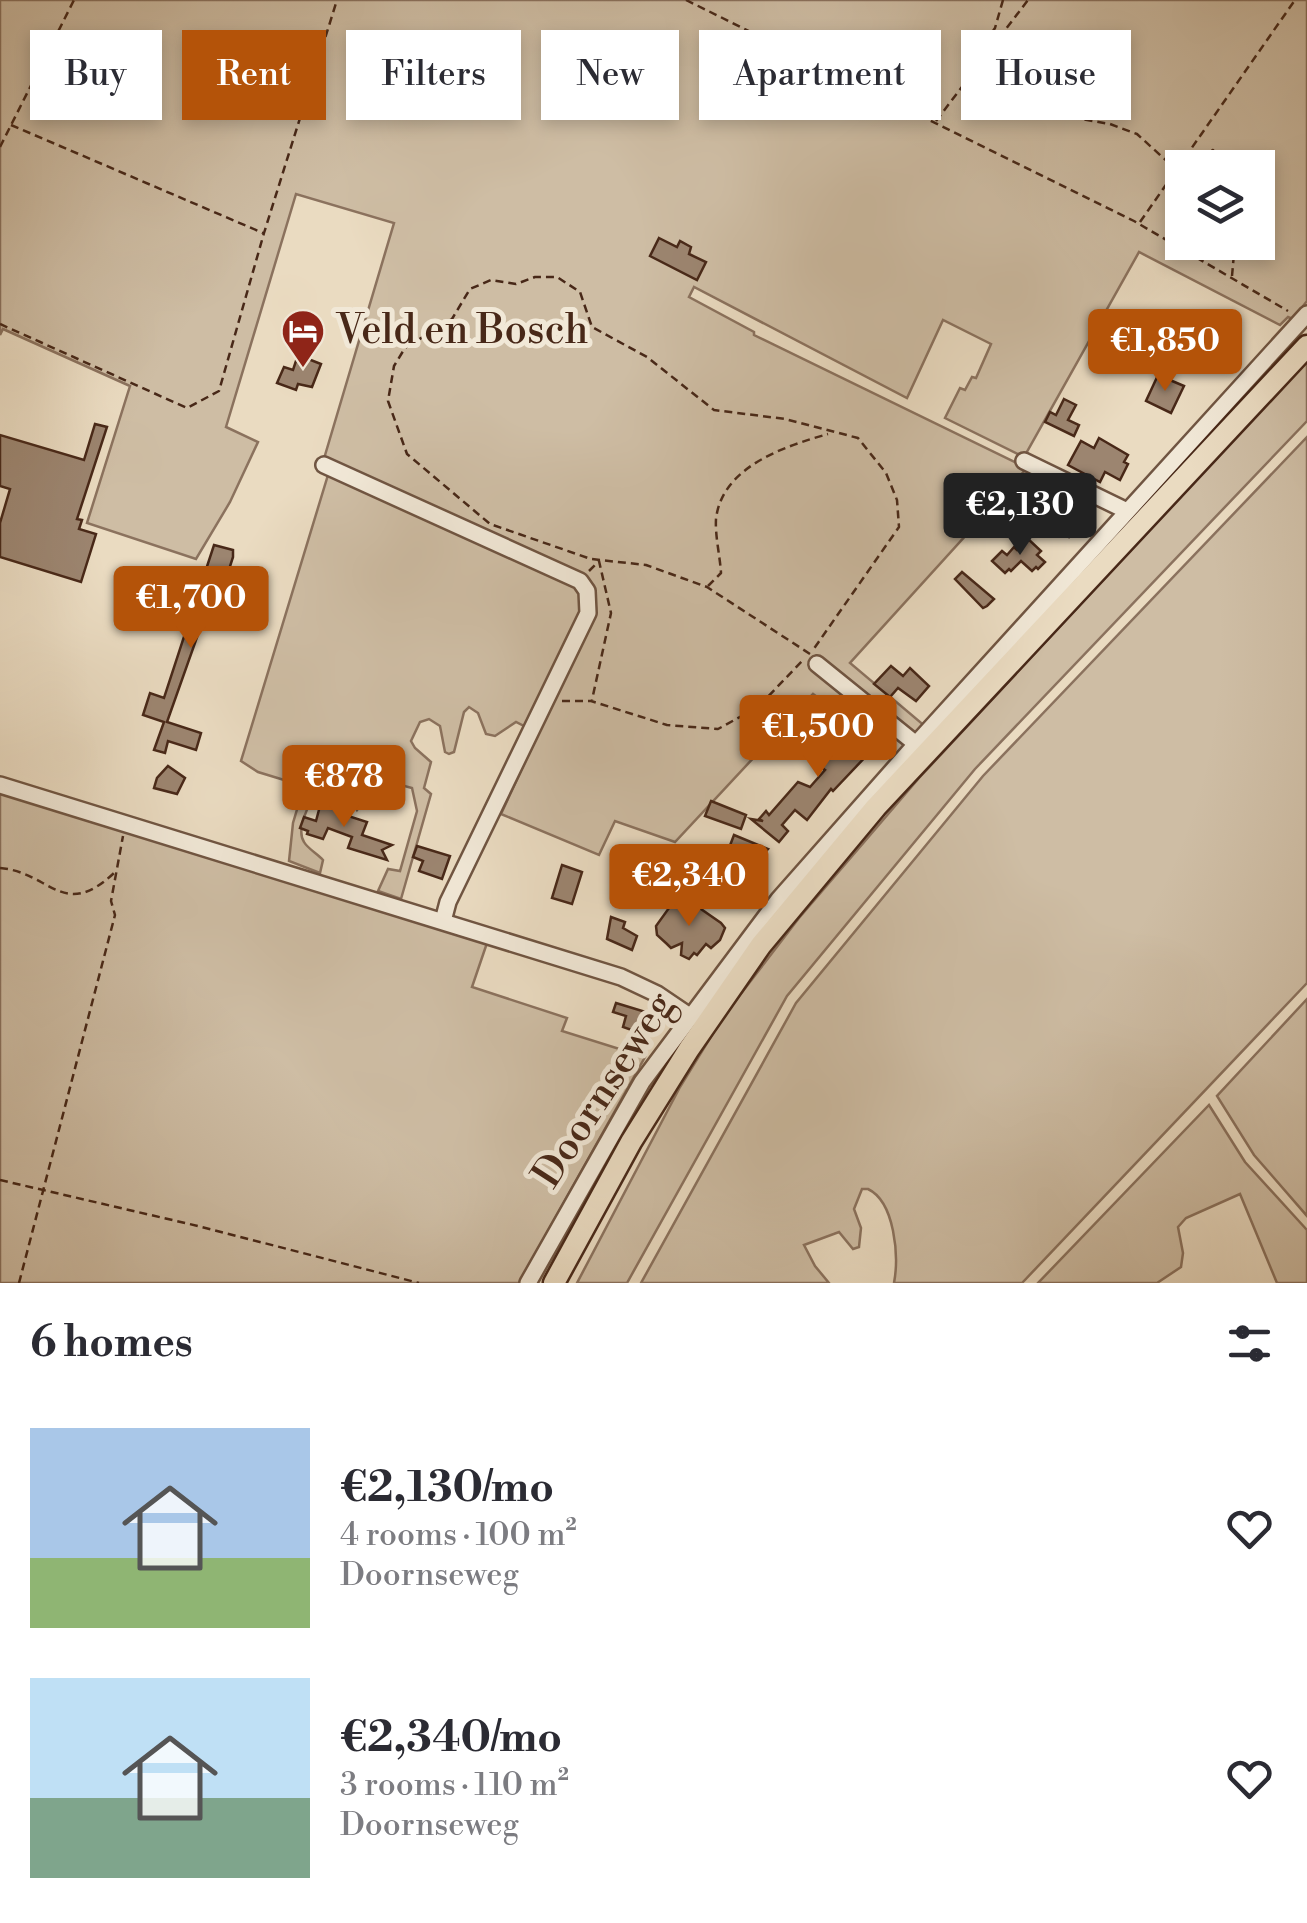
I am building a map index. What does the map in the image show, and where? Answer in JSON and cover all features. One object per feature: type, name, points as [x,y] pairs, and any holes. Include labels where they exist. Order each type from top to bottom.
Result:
[{"type":"main road","name":"Doornseweg","points":[[554,1283],[631,1142],[689,1048],[761,945],[876,807],[1307,346]]},
{"type":"street","name":"Doornseweg","points":[[528,1283],[642,1082],[780,900],[916,744],[1305,317]]},
{"type":"street","points":[[1024,461],[1128,511]]},
{"type":"street","points":[[324,464],[580,581],[588,590],[588,613],[442,921]]},
{"type":"street","points":[[813,659],[916,744]]},
{"type":"street","points":[[0,786],[633,981],[691,1017]]},
{"type":"path","points":[[0,146],[74,0]]},
{"type":"path","points":[[0,324],[187,408],[219,391],[337,0]]},
{"type":"path","points":[[686,0],[1139,224],[1305,317]]},
{"type":"path","points":[[995,30],[1003,0]]},
{"type":"path","points":[[1005,30],[1028,0]]},
{"type":"path","points":[[1190,150],[1295,0]]},
{"type":"path","points":[[935,122],[961,88]]},
{"type":"path","points":[[1087,120],[1136,134],[1165,160]]},
{"type":"path","points":[[11,126],[264,233]]},
{"type":"path","points":[[1139,224],[1165,186]]},
{"type":"path","points":[[1232,278],[1234,260]]},
{"type":"path","points":[[548,703],[591,701],[667,726],[718,730],[758,707],[813,659],[899,527],[896,500],[886,473],[858,438],[784,419],[714,410],[647,357],[592,327],[580,292],[557,277],[536,277],[516,284],[491,280],[470,289],[452,319],[406,348],[394,366],[388,401],[407,454],[490,524],[590,559],[646,565],[707,587],[813,659]]},
{"type":"path","points":[[707,587],[721,574],[716,517],[732,482],[764,456],[832,433]]},
{"type":"path","points":[[19,1283],[115,915],[111,901],[126,824]]},
{"type":"path","points":[[0,868],[34,875],[60,894],[98,888],[115,872]]},
{"type":"path","points":[[0,1180],[419,1283]]},
{"type":"shaded area","points":[[0,0],[1307,0],[1307,301],[1293,319],[1288,317],[1280,325],[1139,252],[1024,457],[945,418],[960,388],[965,390],[972,377],[976,378],[991,344],[943,320],[907,398],[694,287],[689,297],[754,335],[1027,468],[850,663],[926,727],[897,757],[813,694],[675,842],[615,821],[599,855],[501,814],[596,608],[592,588],[323,462],[394,223],[296,194],[226,427],[258,442],[230,502],[196,559],[87,523],[130,386],[3,329],[0,335]]},
{"type":"shaded area","points":[[1307,361],[1307,421],[975,769],[787,996],[627,1283],[577,1283],[680,1087],[723,1017],[799,918],[919,778]]},
{"type":"shaded area","points":[[1307,437],[1307,983],[1022,1283],[894,1283],[895,1245],[889,1217],[877,1196],[862,1189],[854,1209],[861,1228],[859,1247],[853,1249],[839,1232],[804,1245],[829,1283],[641,1283],[796,1003],[983,776]]},
{"type":"shaded area","points":[[328,475],[574,586],[586,598],[530,729],[516,722],[495,736],[486,734],[478,713],[469,707],[464,712],[454,752],[449,754],[445,752],[440,726],[429,719],[420,722],[411,741],[431,762],[424,788],[431,794],[401,899],[378,891],[388,869],[400,871],[417,811],[412,788],[375,778],[369,795],[357,810],[342,784],[326,779],[312,800],[302,828],[304,842],[323,860],[320,873],[289,861],[293,823],[304,786],[258,772],[241,761]]},
{"type":"shaded area","points":[[0,792],[487,943],[472,987],[567,1018],[562,1031],[645,1057],[519,1283],[0,1283]]},
{"type":"shaded area","points":[[1307,999],[1307,1216],[1254,1155],[1217,1096]]},
{"type":"shaded area","points":[[1209,1105],[1245,1162],[1307,1230],[1307,1283],[1277,1283],[1240,1194],[1186,1218],[1178,1227],[1183,1253],[1181,1267],[1157,1283],[1038,1283]]},
{"type":"building","points":[[659,238],[677,247],[680,241],[691,247],[689,254],[706,262],[697,280],[650,256]]},
{"type":"building","points":[[1206,317],[1215,322],[1212,329],[1227,337],[1213,363],[1200,356],[1195,366],[1183,360]]},
{"type":"building","points":[[298,355],[321,364],[312,387],[298,384],[296,390],[277,383],[284,367],[293,370]]},
{"type":"building","points":[[1158,375],[1184,386],[1171,413],[1146,401]]},
{"type":"building","points":[[1064,399],[1076,405],[1068,420],[1079,425],[1074,436],[1045,422],[1050,412],[1056,415]]},
{"type":"building","points":[[95,424],[107,427],[77,519],[82,520],[79,529],[96,534],[81,582],[0,557],[0,523],[10,489],[0,486],[0,435],[84,460]]},
{"type":"building","points":[[1099,438],[1128,455],[1120,480],[1105,472],[1100,482],[1068,465],[1081,441],[1094,448]]},
{"type":"building","points":[[1060,504],[1081,524],[1069,537],[1042,513],[1049,506],[1054,510]]},
{"type":"building","points":[[1027,538],[1041,551],[1037,555],[1045,562],[1038,569],[1032,571],[1021,561],[1005,573],[992,561],[1002,551],[1007,555],[1014,547],[1017,550]]},
{"type":"building","points":[[214,545],[233,550],[233,557],[211,626],[202,623],[167,722],[201,733],[196,750],[168,741],[165,753],[154,750],[164,722],[143,715],[150,693],[164,698]]},
{"type":"building","points":[[962,572],[994,599],[987,606],[983,608],[955,579]]},
{"type":"building","points":[[891,666],[903,676],[910,668],[929,686],[916,701],[898,688],[890,697],[874,684]]},
{"type":"building","points":[[844,716],[867,734],[860,743],[870,752],[831,789],[807,820],[795,810],[782,825],[788,831],[779,842],[751,819],[763,821],[759,819],[766,811],[769,815],[798,782],[810,787],[825,770],[803,754],[813,742],[828,754],[834,752],[848,735],[836,726]]},
{"type":"building","points":[[168,766],[185,778],[177,794],[154,788]]},
{"type":"building","points":[[711,801],[746,815],[741,829],[705,816]]},
{"type":"building","points":[[326,802],[367,822],[362,835],[392,845],[382,850],[387,860],[348,848],[352,837],[328,828],[323,839],[300,828],[304,817],[316,821],[320,806]]},
{"type":"building","points":[[734,835],[768,849],[757,862],[750,857],[745,864],[726,856]]},
{"type":"building","points":[[417,846],[450,856],[442,879],[419,871],[423,861],[413,857]]},
{"type":"building","points":[[562,865],[582,872],[572,904],[552,898]]},
{"type":"building","points":[[674,901],[695,911],[698,907],[721,923],[725,928],[720,940],[711,948],[706,944],[689,959],[681,955],[682,943],[671,948],[657,935],[656,926]]},
{"type":"building","points":[[611,917],[625,922],[623,928],[637,936],[632,950],[607,939]]},
{"type":"building","points":[[616,1003],[649,1013],[640,1033],[623,1027],[626,1016],[613,1012]]},
{"type":"place","name":"Veld en Bosch","points":[[303,369]]}]
